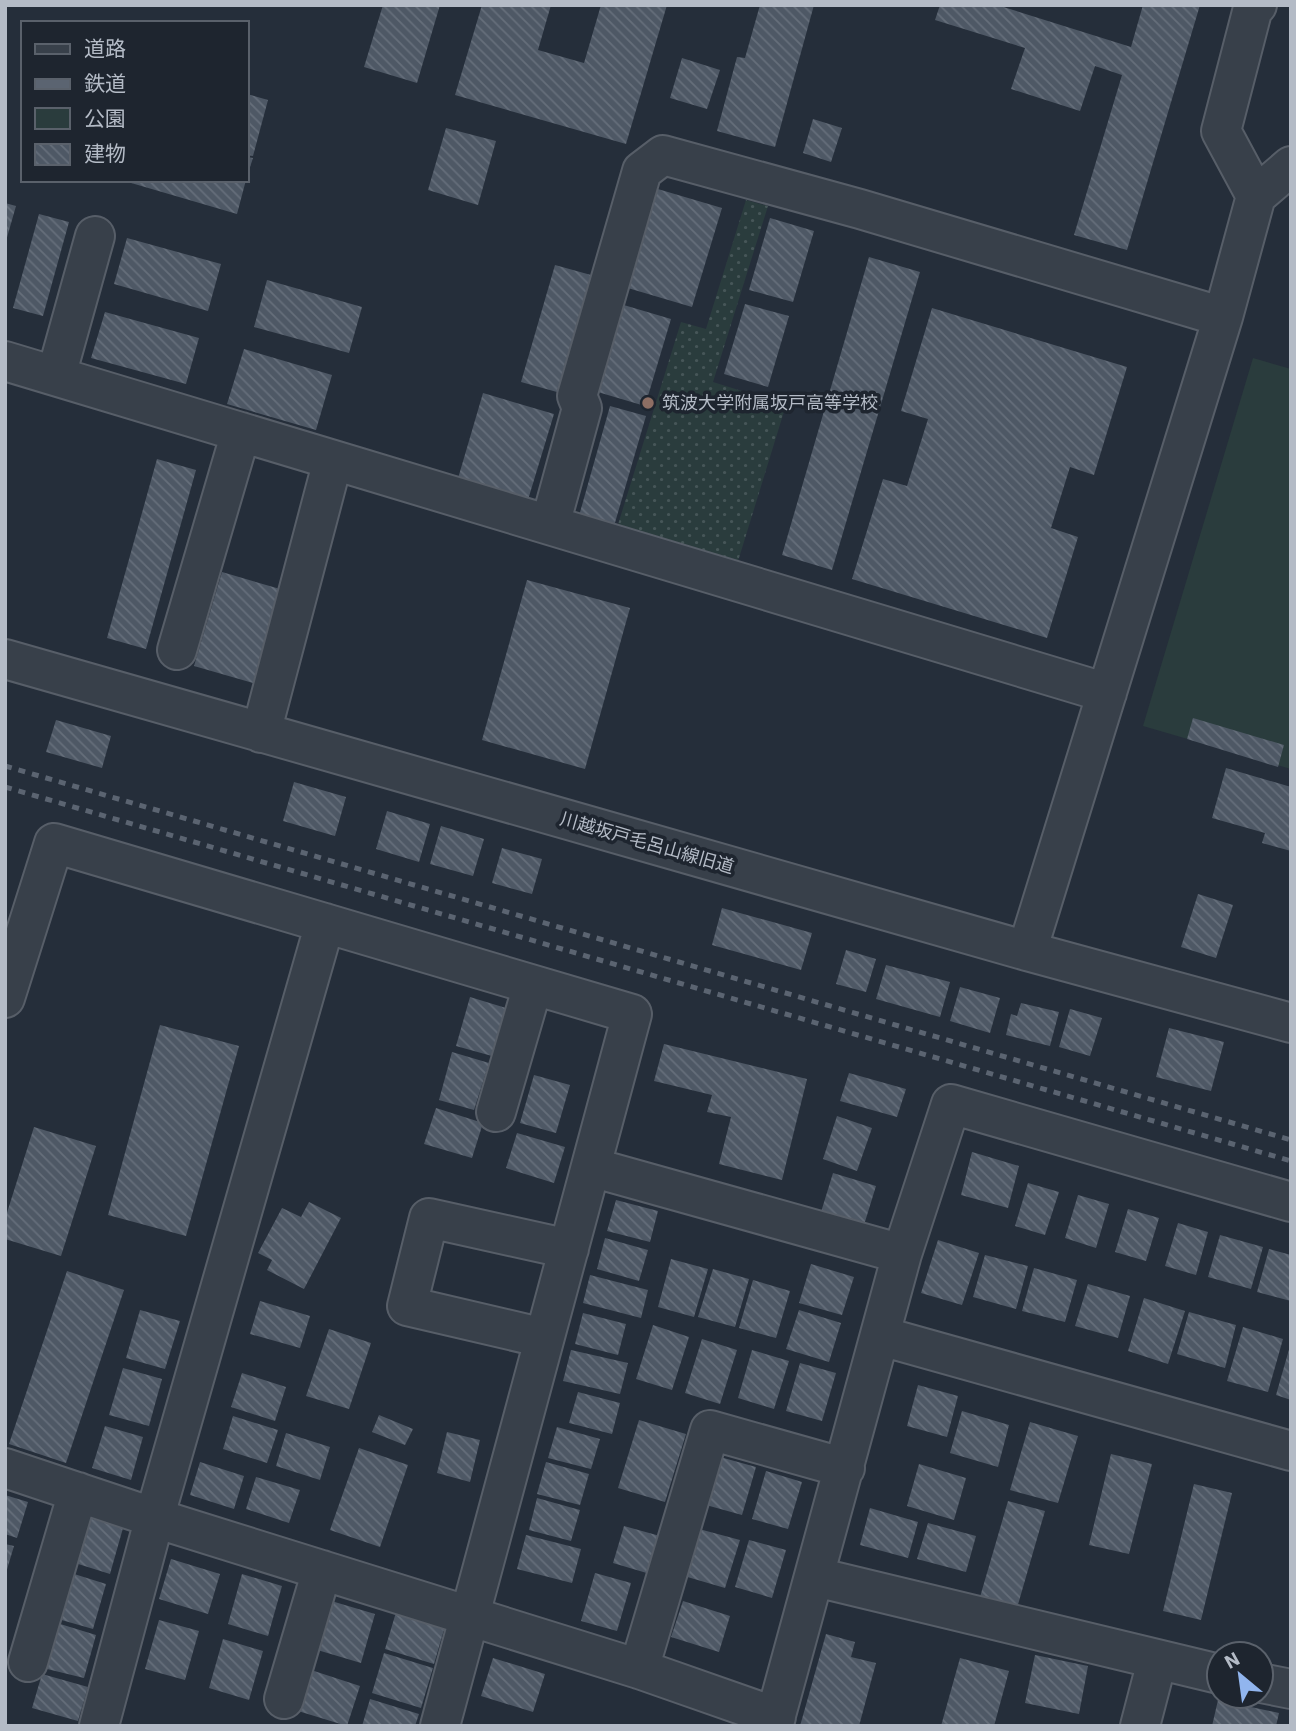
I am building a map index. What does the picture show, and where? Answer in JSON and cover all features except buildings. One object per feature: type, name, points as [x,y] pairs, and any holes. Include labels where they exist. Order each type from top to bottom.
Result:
[{"type":"street","points":[[1256,196],[1221,131],[1253,8],[1257,5]]},
{"type":"street","points":[[550,525],[582,408],[577,396],[642,171],[663,155],[860,209],[1223,317]]},
{"type":"street","points":[[1027,951],[1223,317],[1256,196],[1291,166]]},
{"type":"street","points":[[56,376],[95,236]]},
{"type":"street","points":[[5,361],[1107,693]]},
{"type":"street","points":[[177,650],[240,432]]},
{"type":"street","points":[[261,733],[332,460]]},
{"type":"street","name":"川越坂戸毛呂山線旧道","points":[[5,659],[1027,951],[1291,1023]]},
{"type":"street","points":[[5,998],[54,843],[632,1014],[440,1726]]},
{"type":"street","points":[[99,1726],[155,1518],[325,923]]},
{"type":"street","points":[[496,1112],[533,985]]},
{"type":"street","points":[[5,1468],[155,1518],[639,1669],[775,1721],[902,1254],[951,1104],[1291,1202]]},
{"type":"street","points":[[591,1167],[902,1254]]},
{"type":"street","points":[[544,1338],[407,1306],[429,1219],[569,1249]]},
{"type":"street","points":[[881,1336],[1291,1451]]},
{"type":"street","points":[[639,1669],[710,1430],[845,1468]]},
{"type":"street","points":[[27,1662],[78,1492]]},
{"type":"street","points":[[284,1699],[321,1570]]},
{"type":"street","points":[[816,1577],[1205,1671]]},
{"type":"street","points":[[1140,1726],[1157,1661]]},
{"type":"green space","points":[[746,200],[768,206],[713,382],[786,405],[735,571],[615,534],[681,322],[706,329]]},
{"type":"green space","points":[[1253,358],[1291,369],[1291,769],[1143,726]]},
{"type":"railway","points":[[5,766],[1291,1140]]},
{"type":"railway","points":[[5,787],[1291,1161]]},
{"type":"place","name":"筑波大学附属坂戸高等学校","points":[[648,403]]}]
